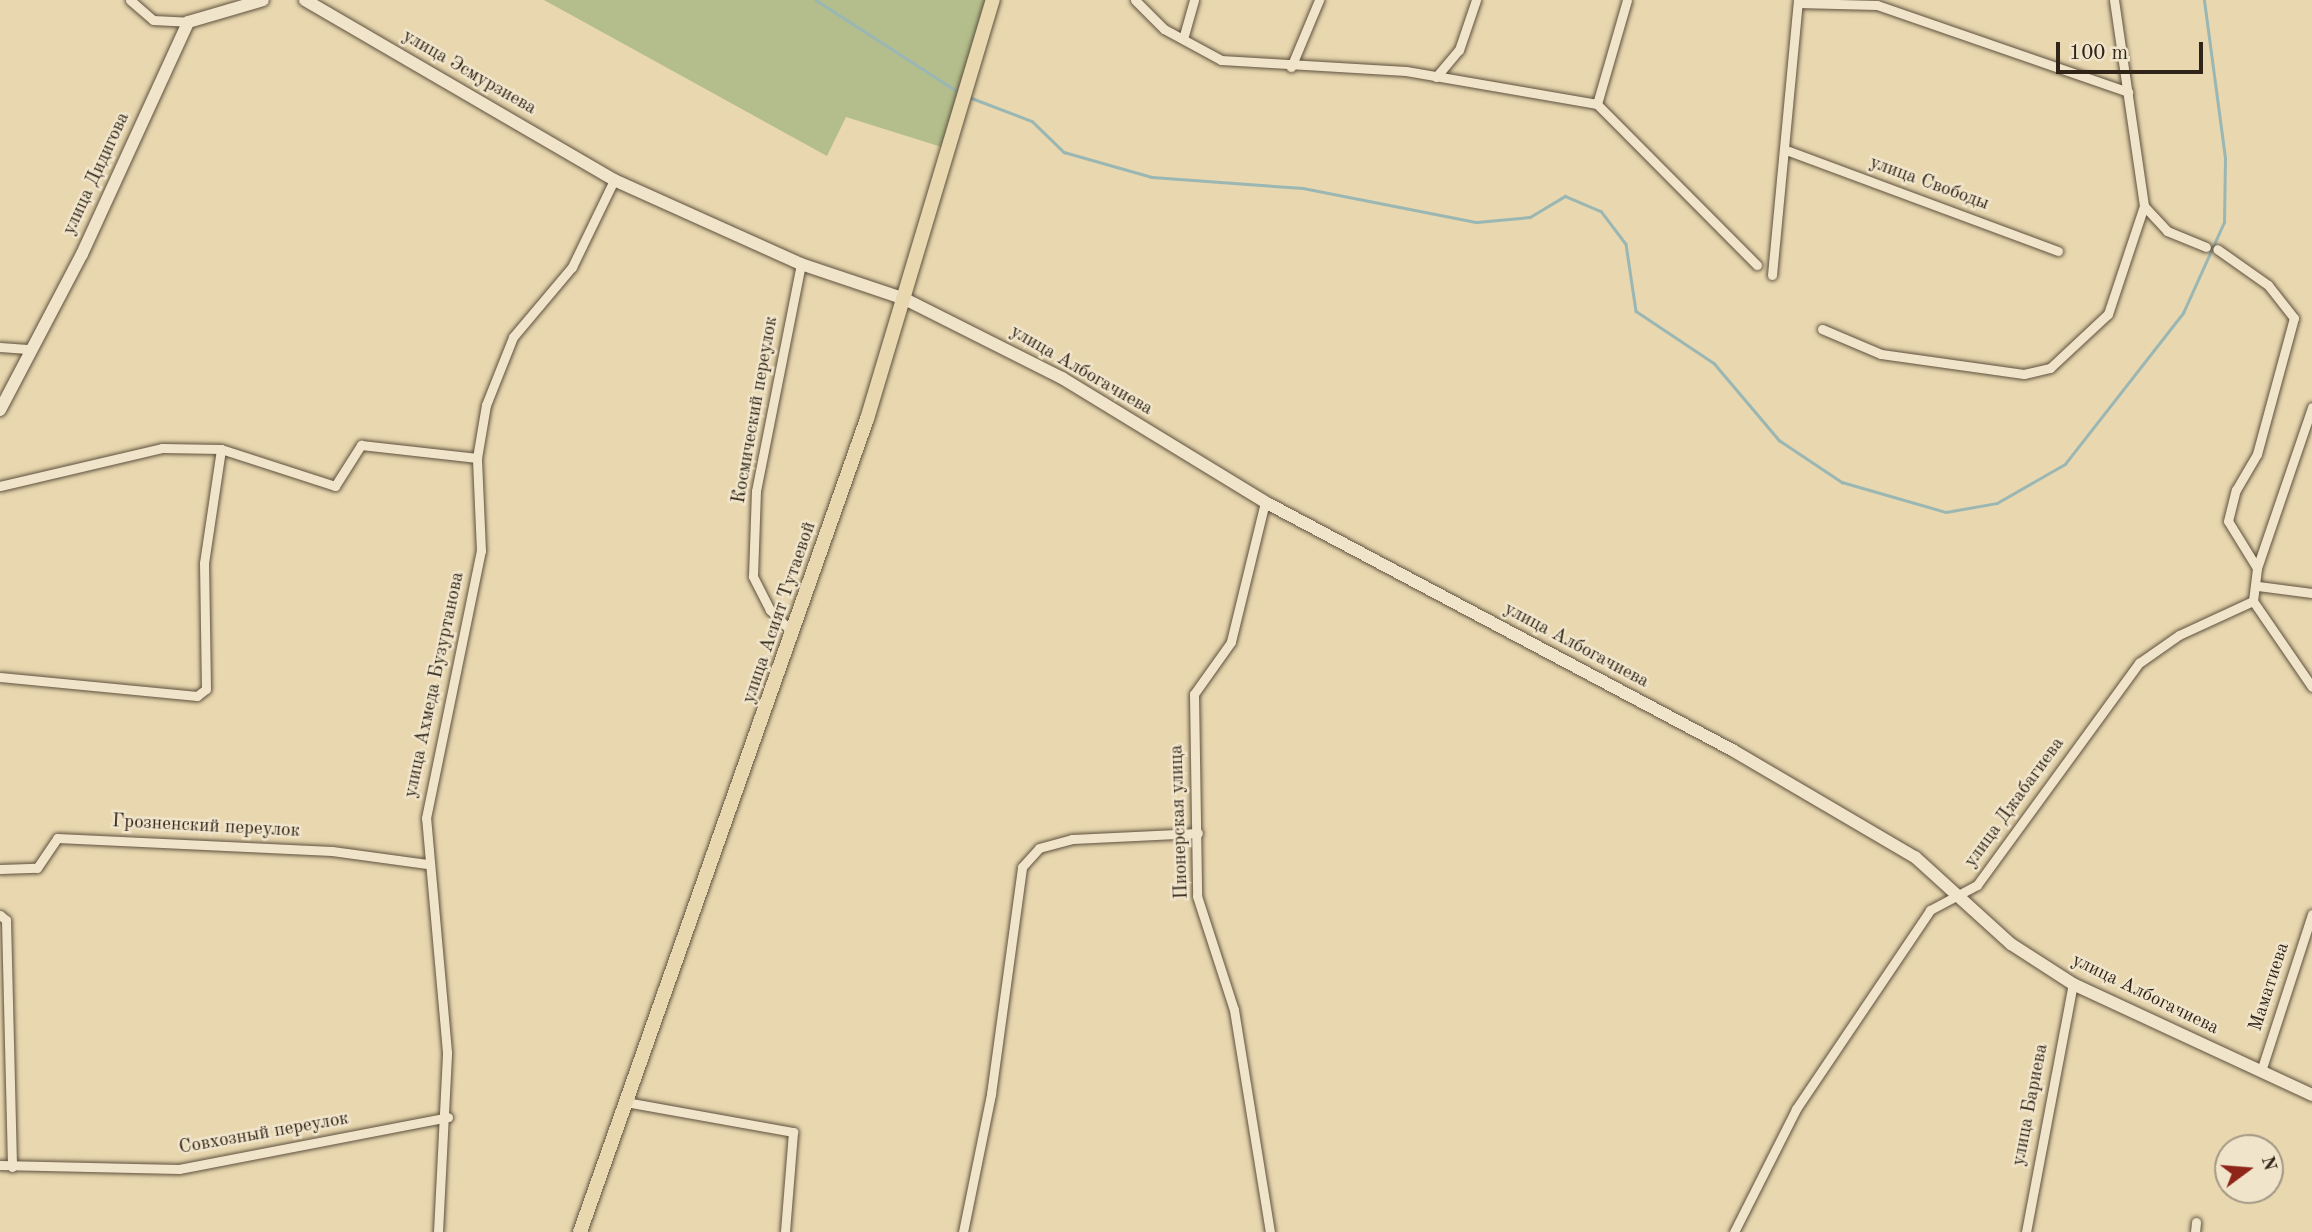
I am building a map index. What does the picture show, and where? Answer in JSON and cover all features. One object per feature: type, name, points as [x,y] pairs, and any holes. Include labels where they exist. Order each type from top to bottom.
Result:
[{"type":"main road","name":"улица Асият Тутаевой","points":[[580,1232],[794,634],[905,299],[993,0]]},
{"type":"street","points":[[131,0],[153,20],[188,22],[263,0]]},
{"type":"street","name":"улица Эсмурзиева","points":[[305,0],[614,180],[801,264]]},
{"type":"street","points":[[1135,0],[1183,39],[1221,60],[1436,76],[1597,104],[1757,265]]},
{"type":"street","points":[[1183,39],[1194,0]]},
{"type":"street","points":[[1291,67],[1319,0]]},
{"type":"street","points":[[1436,76],[1459,50],[1476,0]]},
{"type":"street","points":[[1597,104],[1627,0]]},
{"type":"street","points":[[1822,329],[1881,354],[2024,374],[2050,368],[2108,314],[2144,206],[2114,0]]},
{"type":"street","points":[[1772,275],[1788,151],[1798,2],[1877,5],[2128,92]]},
{"type":"street","name":"улица Дидигова","points":[[0,410],[188,22]]},
{"type":"street","name":"улица Свободы","points":[[1788,151],[2058,251]]},
{"type":"street","name":"улица Ахмеда Бузуртанова","points":[[438,1232],[448,1117],[436,899],[427,864],[426,818],[481,551],[477,458],[486,405],[513,337],[572,267],[614,180]]},
{"type":"street","points":[[2144,206],[2166,230],[2206,247]]},
{"type":"street","points":[[2217,249],[2268,285],[2294,318],[2293,338],[2257,454],[2236,490],[2228,521],[2257,568]]},
{"type":"street","name":"улица Албогачиева","points":[[801,264],[905,299],[1062,378],[1265,502],[1734,751],[1915,857],[1958,899],[2073,984],[2312,1095]]},
{"type":"street","name":"Космический переулок","points":[[794,634],[770,610],[753,576],[755,491],[801,264]]},
{"type":"street","points":[[0,347],[31,349]]},
{"type":"street","points":[[2312,407],[2257,568],[2258,586],[2252,601],[2312,687]]},
{"type":"street","points":[[0,486],[162,448],[221,449],[335,485],[361,445],[477,458]]},
{"type":"street","points":[[0,677],[197,696],[206,689],[204,563],[221,449]]},
{"type":"street","name":"Пионерская улица","points":[[1265,502],[1231,642],[1194,694],[1197,896],[1234,1010],[1270,1232]]},
{"type":"street","points":[[2258,586],[2312,593]]},
{"type":"street","name":"улица Джабагиева","points":[[1734,1232],[1796,1109],[1930,910],[1958,899],[1977,885],[2139,663],[2179,635],[2252,601]]},
{"type":"street","points":[[963,1232],[991,1094],[1022,867],[1039,848],[1072,839],[1198,833]]},
{"type":"street","name":"Грозненский переулок","points":[[0,869],[37,868],[57,838],[332,851],[427,864]]},
{"type":"street","name":"Маматиева","points":[[2261,1072],[2312,914]]},
{"type":"street","points":[[0,915],[6,920],[12,1167]]},
{"type":"street","name":"улица Бариева","points":[[2026,1232],[2073,984]]},
{"type":"street","points":[[625,1102],[793,1132],[785,1232]]},
{"type":"street","name":"Совхозный переулок","points":[[0,1165],[179,1169],[448,1117]]},
{"type":"green space","points":[[544,0],[993,0],[948,149],[846,117],[827,156]]},
{"type":"waterway","points":[[816,0],[960,93]]},
{"type":"waterway","points":[[969,97],[1032,121],[1064,152],[1152,177],[1303,188],[1477,222],[1530,217],[1565,196],[1601,211],[1626,244],[1636,311],[1714,363],[1779,440],[1842,482],[1946,512],[1997,503],[2065,464],[2183,313],[2224,222],[2225,158],[2204,0]]}]
